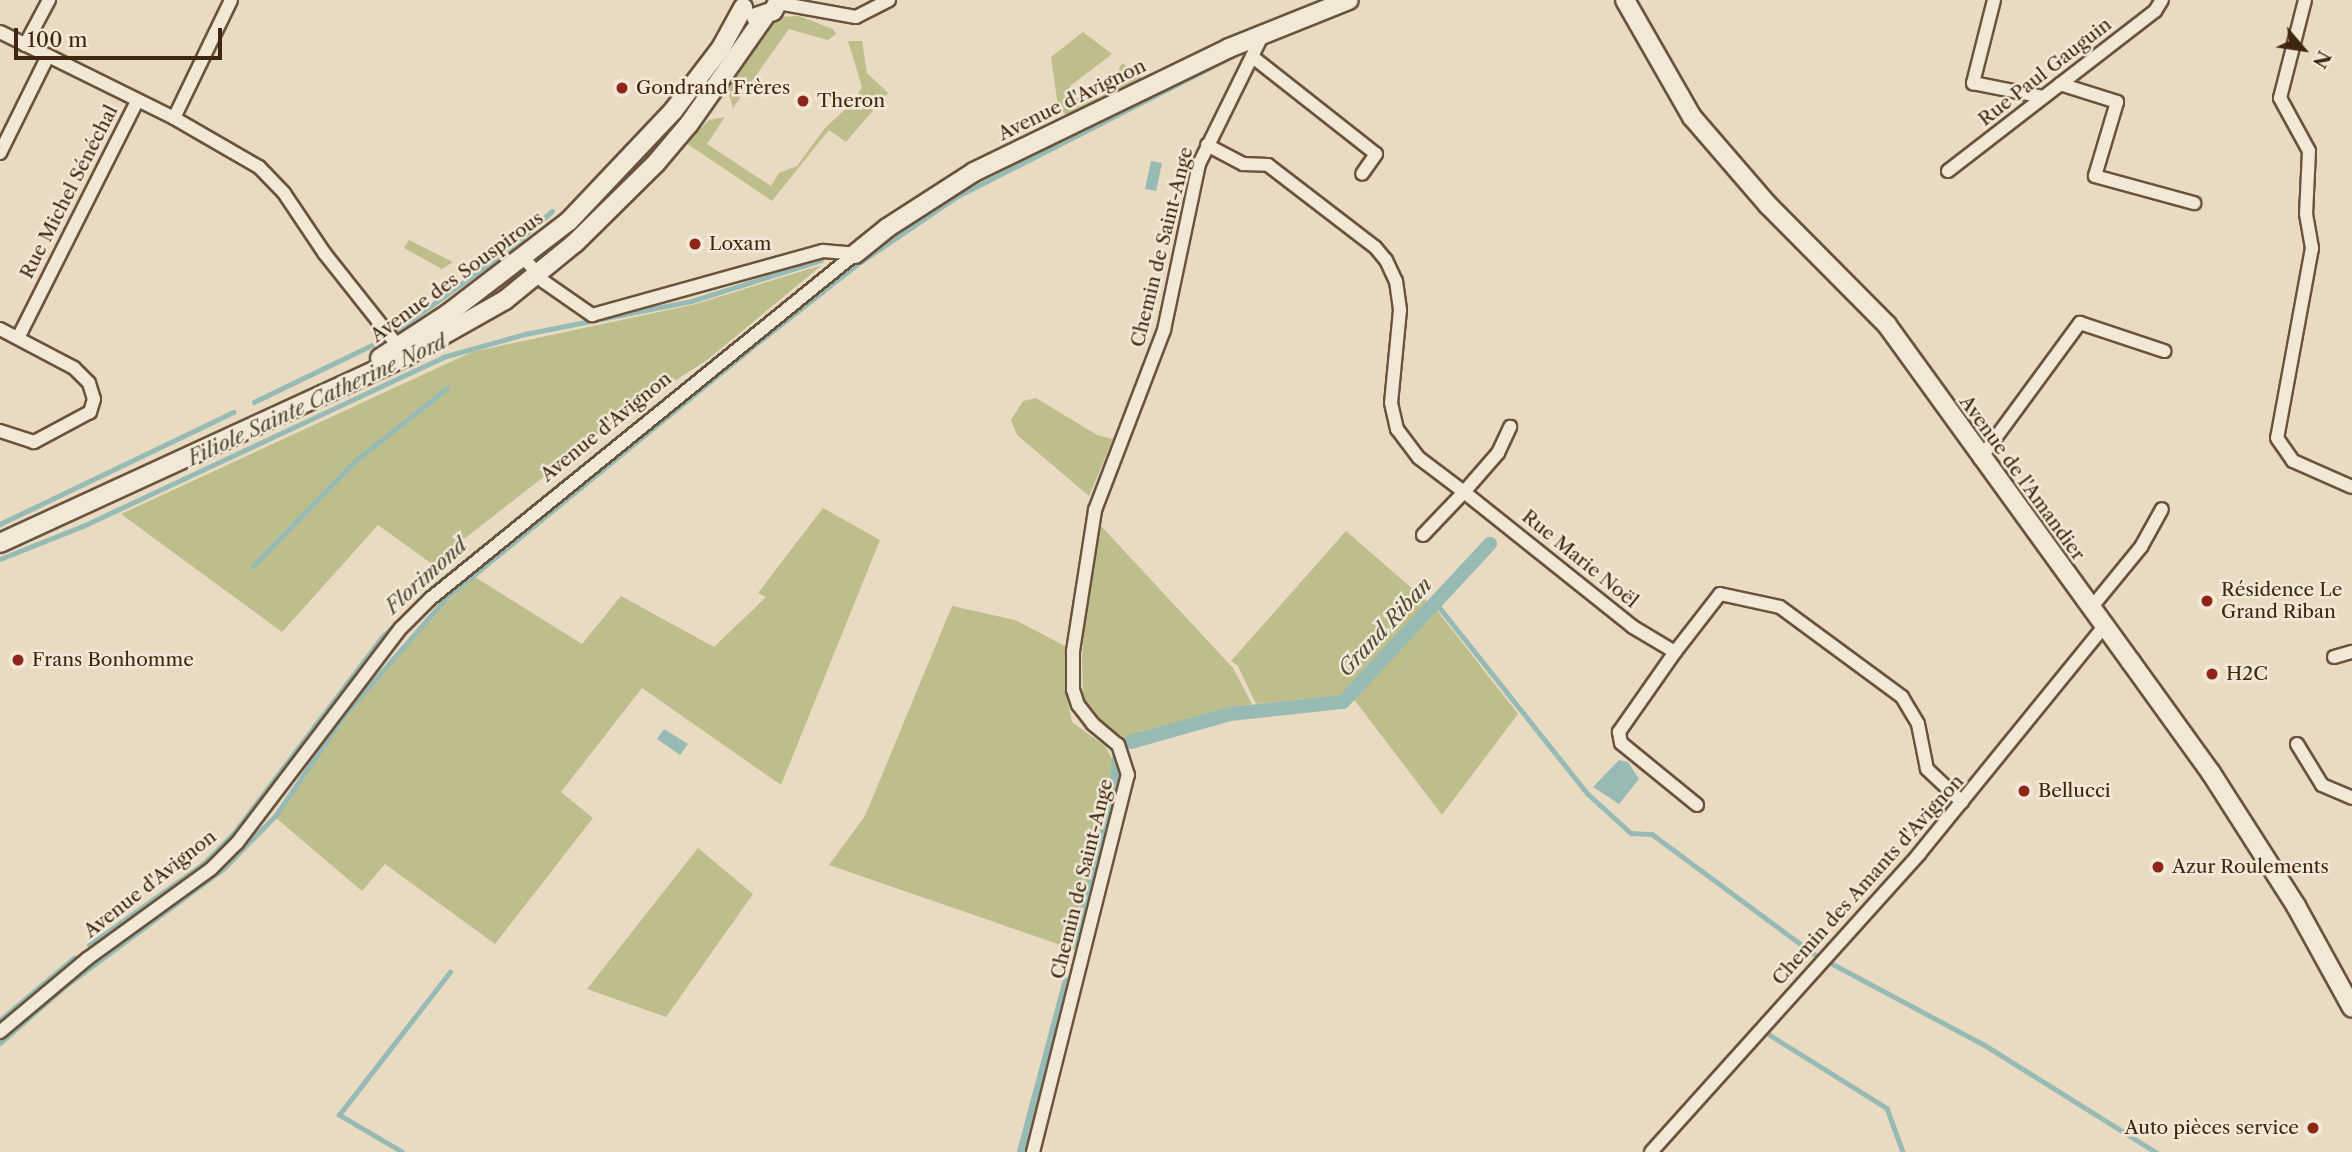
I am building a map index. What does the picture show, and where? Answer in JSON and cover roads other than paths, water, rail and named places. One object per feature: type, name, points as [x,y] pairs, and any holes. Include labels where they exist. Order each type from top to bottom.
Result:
[{"type":"main road","name":"Avenue d'Avignon","points":[[855,254],[887,228],[974,172],[1263,34],[1349,0]]},
{"type":"main road","name":"Avenue de l'Amandier","points":[[1625,0],[1692,117],[1769,205],[1887,325],[1980,459],[2091,608],[2231,804],[2296,906],[2352,1008]]},
{"type":"main road","name":"Avenue des Souspirous","points":[[0,543],[348,380],[402,351],[473,320],[537,276],[656,163],[689,124],[778,1]]},
{"type":"main road","name":"Avenue des Souspirous","points":[[402,351],[562,228],[636,154],[710,63],[743,4]]},
{"type":"main road","points":[[743,4],[751,15],[765,16]]},
{"type":"street","points":[[24,45],[49,0]]},
{"type":"street","points":[[174,118],[231,0]]},
{"type":"street","points":[[778,1],[856,17],[889,0]]},
{"type":"street","points":[[1994,0],[1973,83],[2043,97]]},
{"type":"street","name":"Rue Paul Gauguin","points":[[1948,171],[2162,0]]},
{"type":"street","points":[[2305,0],[2280,98],[2309,151],[2306,214],[2312,248],[2277,438],[2293,461],[2352,487]]},
{"type":"street","points":[[0,32],[47,58],[174,118],[259,167],[284,193],[325,254],[402,351]]},
{"type":"street","name":"Chemin de Saint-Ange","points":[[1033,1152],[1128,775],[1118,745],[1093,724],[1078,705],[1073,690],[1084,571],[1095,510],[1164,330],[1177,254],[1208,145],[1254,58],[1263,34]]},
{"type":"street","points":[[0,153],[47,58]]},
{"type":"street","points":[[1254,58],[1376,154],[1362,174]]},
{"type":"street","points":[[2060,84],[2117,102],[2095,176],[2194,203]]},
{"type":"street","name":"Rue Michel Sénéchal","points":[[18,338],[137,101]]},
{"type":"street","name":"Rue Marie Noël","points":[[1208,145],[1243,164],[1268,165],[1375,247],[1386,260],[1396,281],[1400,310],[1391,372],[1397,429],[1419,458],[1633,627],[1675,652]]},
{"type":"street","points":[[524,258],[537,276],[592,315],[823,251],[855,254]]},
{"type":"street","name":"Avenue d'Avignon","points":[[0,1032],[87,959],[211,869],[237,843],[401,628],[430,599],[855,254]]},
{"type":"street","points":[[1980,459],[2080,323],[2164,351]]},
{"type":"street","points":[[0,329],[74,368],[89,383],[94,399],[90,412],[34,442],[0,431]]},
{"type":"street","points":[[1423,535],[1498,453],[1510,427]]},
{"type":"street","points":[[2091,608],[2141,547],[2162,509]]},
{"type":"street","points":[[1697,805],[1621,743],[1619,732],[1720,594],[1780,607],[1902,697],[1918,724],[1927,769],[1962,802]]},
{"type":"street","name":"Chemin des Amants d'Avignon","points":[[1651,1152],[1962,802],[2104,626]]},
{"type":"street","points":[[2334,657],[2352,652]]},
{"type":"street","points":[[2297,744],[2322,785],[2352,798]]},
{"type":"water","points":[[1151,161],[1162,163],[1156,191],[1145,189]]},
{"type":"water","points":[[664,729],[688,744],[680,755],[657,739]]},
{"type":"water","points":[[1619,760],[1628,762],[1639,779],[1619,804],[1593,787]]},
{"type":"waterway","points":[[0,1043],[64,987],[224,868],[276,815],[345,714],[448,596],[747,351],[859,263],[956,197],[1233,56]]},
{"type":"waterway","points":[[396,331],[507,251],[552,211]]},
{"type":"waterway","name":"Filiole Sainte Catherine Nord","points":[[0,559],[83,526],[443,357],[525,334],[692,301],[821,260]]},
{"type":"waterway","name":"Florimond","points":[[89,945],[203,864],[233,834],[382,637],[433,587],[810,282]]},
{"type":"waterway","points":[[254,402],[378,342]]},
{"type":"waterway","points":[[253,566],[355,461],[447,388]]},
{"type":"waterway","points":[[0,524],[234,412]]},
{"type":"waterway","name":"Grand Riban","points":[[1131,742],[1230,714],[1343,702],[1490,544]]},
{"type":"waterway","points":[[1436,603],[1588,794],[1631,833],[1652,834],[1817,956]]},
{"type":"waterway","name":"Grand Riban","points":[[1079,941],[1115,806],[1119,759]]},
{"type":"waterway","name":"Florimond","points":[[0,1020],[74,958]]},
{"type":"waterway","points":[[1831,963],[1983,1044],[2156,1152]]},
{"type":"waterway","points":[[402,1152],[339,1115],[450,972]]},
{"type":"waterway","name":"Grand Riban","points":[[1024,1152],[1069,984]]},
{"type":"waterway","points":[[1770,1035],[1887,1108],[1903,1152]]},
{"type":"place","name":"Gondrand Frères","points":[[622,88]]},
{"type":"place","name":"Theron","points":[[803,101]]},
{"type":"place","name":"Loxam","points":[[695,244]]},
{"type":"place","name":"Résidence Le Grand Riban","points":[[2207,601]]},
{"type":"place","name":"Frans Bonhomme","points":[[18,660]]},
{"type":"place","name":"H2C","points":[[2212,674]]},
{"type":"place","name":"Bellucci","points":[[2024,791]]},
{"type":"place","name":"Azur Roulements","points":[[2158,867]]},
{"type":"place","name":"Auto pièces service","points":[[2313,1128]]}]
